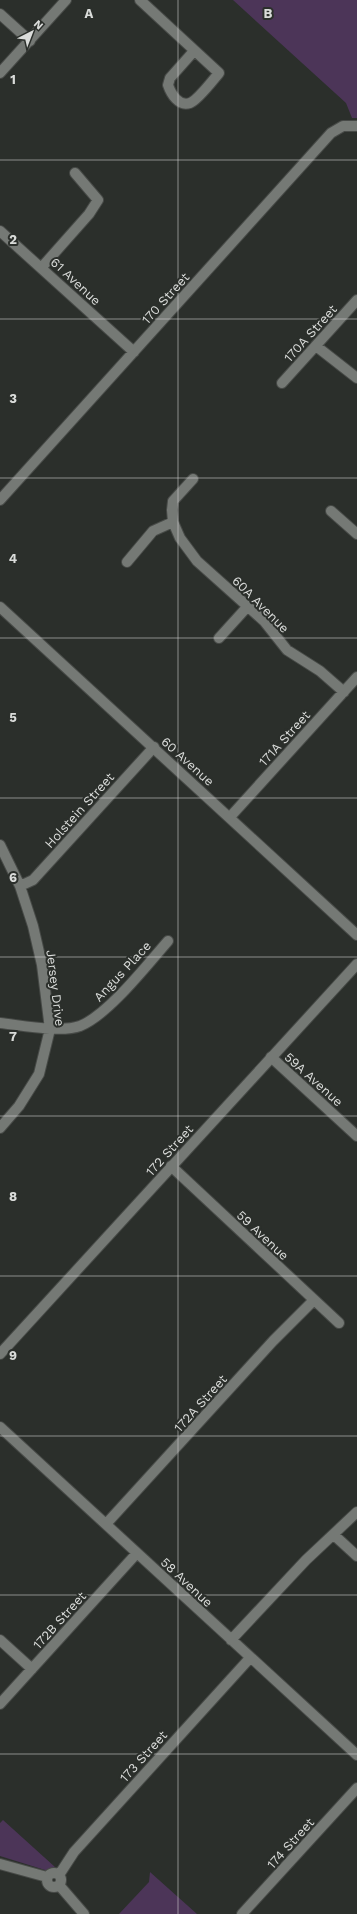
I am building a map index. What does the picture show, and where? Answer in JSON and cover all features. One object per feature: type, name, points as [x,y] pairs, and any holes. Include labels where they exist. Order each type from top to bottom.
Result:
[{"type":"street","points":[[0,73],[66,0]]},
{"type":"street","points":[[140,0],[219,73],[196,99],[190,103],[183,103],[175,99],[168,85],[170,78],[194,51]]},
{"type":"street","points":[[0,14],[30,41]]},
{"type":"street","name":"170 Street","points":[[0,500],[331,133],[343,126],[356,125]]},
{"type":"street","points":[[42,267],[89,214],[98,200],[75,173]]},
{"type":"street","name":"61 Avenue","points":[[0,231],[42,267],[134,352]]},
{"type":"street","name":"170A Street","points":[[282,383],[357,300]]},
{"type":"street","points":[[316,346],[357,378]]},
{"type":"street","points":[[127,562],[153,531],[173,522],[173,501],[193,479]]},
{"type":"street","points":[[331,511],[357,534]]},
{"type":"street","name":"60A Avenue","points":[[173,522],[180,538],[197,561],[264,621],[287,650],[320,671],[344,692]]},
{"type":"street","points":[[219,638],[248,606]]},
{"type":"street","name":"60 Avenue","points":[[0,607],[357,935]]},
{"type":"street","name":"171A Street","points":[[230,817],[357,677]]},
{"type":"street","name":"Holstein Street","points":[[20,886],[33,880],[154,747]]},
{"type":"street","name":"Jersey Drive","points":[[0,845],[20,886],[33,926],[42,965],[50,1029],[39,1074],[19,1106],[0,1128]]},
{"type":"street","name":"Angus Place","points":[[0,1023],[50,1029],[79,1026],[104,1011],[168,941]]},
{"type":"street","name":"172 Street","points":[[0,1354],[357,964]]},
{"type":"street","name":"59A Avenue","points":[[271,1058],[357,1136]]},
{"type":"street","name":"59 Avenue","points":[[171,1166],[339,1323]]},
{"type":"street","name":"172A Street","points":[[106,1524],[273,1341],[314,1300]]},
{"type":"street","name":"58 Avenue","points":[[0,1427],[357,1755]]},
{"type":"street","points":[[231,1640],[306,1560],[357,1512]]},
{"type":"street","points":[[334,1535],[357,1556]]},
{"type":"street","name":"172B Street","points":[[0,1704],[137,1553]]},
{"type":"street","points":[[0,1640],[32,1669]]},
{"type":"street","name":"173 Street","points":[[59,1875],[74,1852],[250,1658]]},
{"type":"street","name":"174 Street","points":[[242,1914],[357,1788]]},
{"type":"street","points":[[0,1864],[47,1878]]},
{"type":"street","points":[[52,1873],[59,1875],[61,1879],[59,1885],[54,1887],[49,1886],[46,1882],[47,1878],[52,1873]]},
{"type":"street","points":[[59,1885],[84,1914]]},
{"type":"shaded area","points":[[233,0],[357,0],[357,118],[352,118],[346,103]]},
{"type":"shaded area","points":[[3,1820],[55,1867],[51,1870],[45,1870],[0,1856],[0,1823]]},
{"type":"shaded area","points":[[150,1872],[197,1914],[119,1914],[149,1882]]}]
